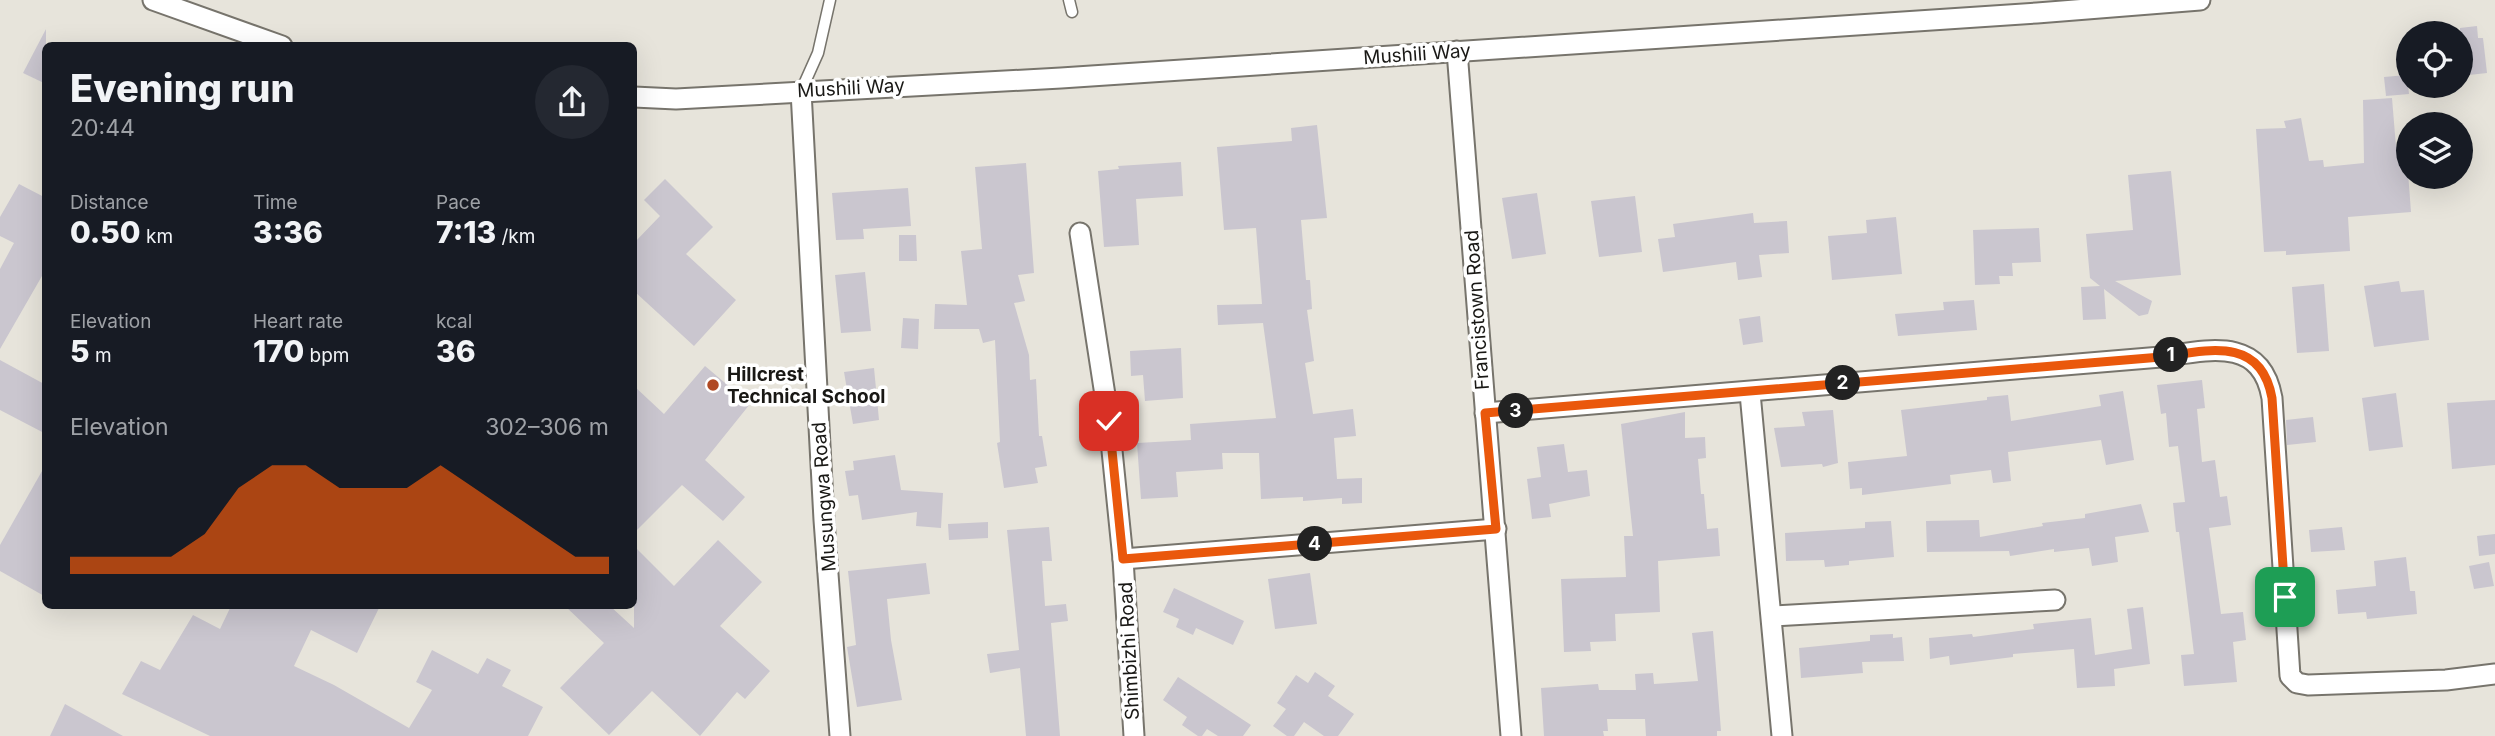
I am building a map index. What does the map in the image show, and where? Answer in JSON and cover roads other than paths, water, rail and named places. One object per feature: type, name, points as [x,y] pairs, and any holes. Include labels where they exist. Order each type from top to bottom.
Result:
[{"type":"street","points":[[153,0],[271,42]]},
{"type":"street","name":"Mushili Way","points":[[637,97],[676,99],[1061,78],[2200,0]]},
{"type":"street","name":"Francistown Road","points":[[1457,51],[1511,736]]},
{"type":"street","name":"Musungwa Road","points":[[801,91],[824,520],[840,736]]},
{"type":"street","name":"Shimbizhi Road","points":[[1080,233],[1109,421],[1123,559],[1133,736]]},
{"type":"street","points":[[1485,413],[2161,357],[2219,348],[2246,355],[2268,378],[2272,398],[2290,676],[2297,683],[2308,685],[2446,680],[2495,674]]},
{"type":"street","points":[[1750,393],[1782,736]]},
{"type":"street","points":[[1123,559],[1496,529]]},
{"type":"street","points":[[1772,616],[2055,600]]},
{"type":"lane","points":[[801,91],[818,53],[830,0]]},
{"type":"lane","points":[[1069,0],[1072,12]]},
{"type":"place","name":"Hillcrest Technical School","points":[[713,385]]}]
